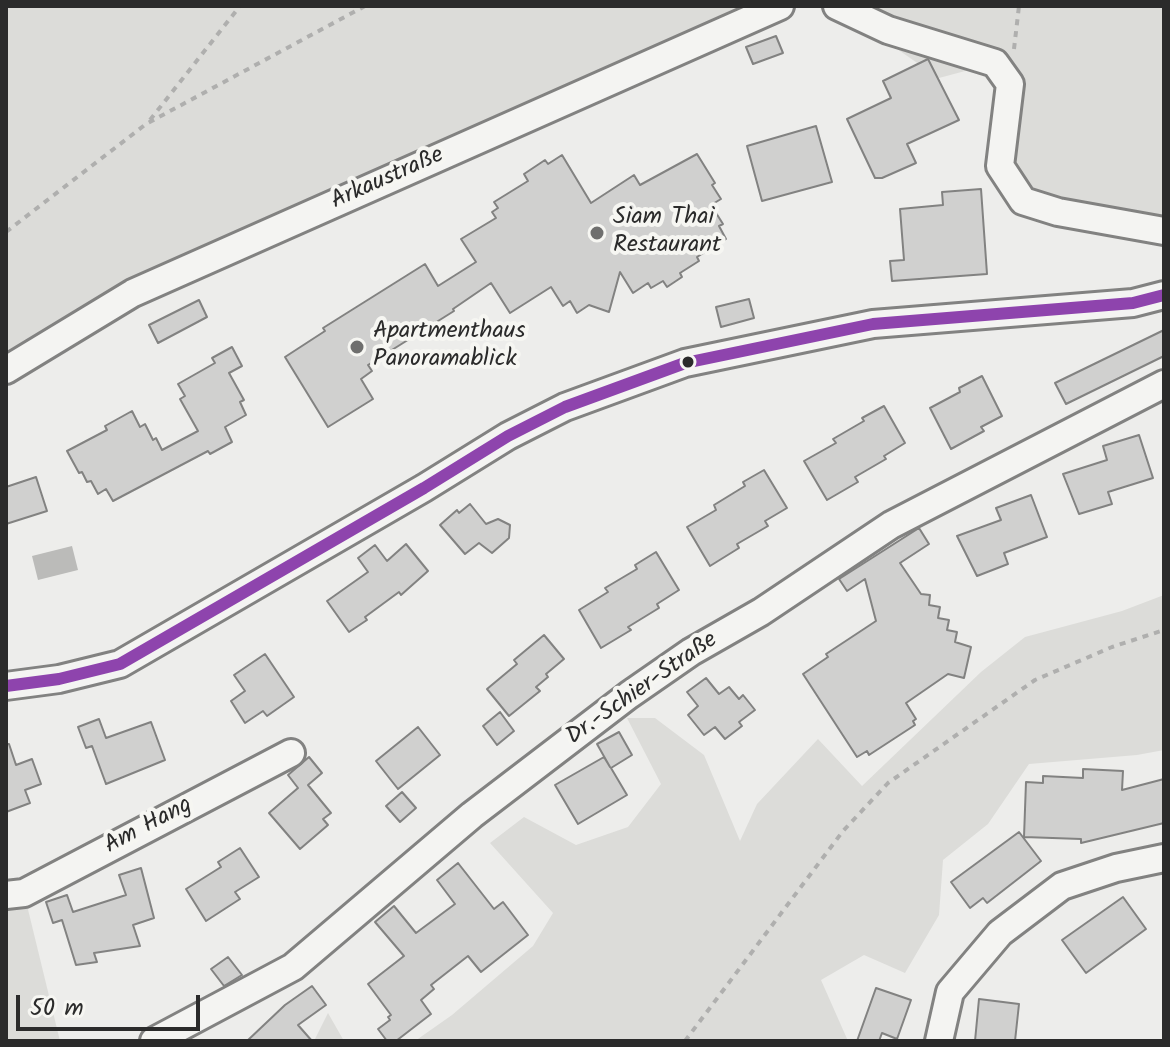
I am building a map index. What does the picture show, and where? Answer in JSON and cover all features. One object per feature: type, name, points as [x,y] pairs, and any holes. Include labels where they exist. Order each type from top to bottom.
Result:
[{"type":"street","name":"Arkaustraße","points":[[6,370],[133,293],[780,6]]},
{"type":"street","points":[[837,6],[888,30],[995,63],[1010,84],[1000,166],[1023,201],[1058,212],[1164,231]]},
{"type":"street","points":[[6,686],[59,679],[120,664],[508,436],[565,407],[685,363],[873,324],[1133,303],[1164,295]]},
{"type":"street","name":"Dr.-Schier-Straße","points":[[154,1041],[293,967],[472,815],[629,695],[691,652],[761,612],[891,525],[1164,384]]},
{"type":"street","name":"Am Hang","points":[[6,895],[24,893],[291,753]]},
{"type":"street","points":[[939,1041],[950,992],[1000,933],[1062,886],[1116,868],[1164,858]]},
{"type":"path","points":[[146,124],[240,6]]},
{"type":"path","points":[[6,232],[146,124],[365,6]]},
{"type":"path","points":[[685,1041],[843,831],[888,783],[1035,680],[1112,647],[1164,630]]},
{"type":"shaded area","points":[[6,6],[780,6],[133,293],[6,370]]},
{"type":"shaded area","points":[[835,6],[1164,6],[1164,231],[1023,201],[1002,133],[995,63],[939,78]]},
{"type":"shaded area","points":[[72,546],[78,570],[38,580],[32,556]]},
{"type":"shaded area","points":[[1164,595],[1164,750],[1029,764],[988,824],[943,860],[939,915],[905,973],[864,955],[821,980],[848,1041],[415,1041],[452,1015],[533,946],[553,913],[490,843],[524,817],[576,845],[628,827],[661,784],[627,718],[655,718],[704,755],[740,841],[757,804],[818,739],[862,786],[981,672],[1025,637],[1122,611]]},
{"type":"shaded area","points":[[24,893],[60,1041],[6,1041],[6,895]]},
{"type":"shaded area","points":[[328,1013],[344,1041],[314,1041]]},
{"type":"building","points":[[776,36],[783,53],[753,64],[746,47]]},
{"type":"building","points":[[928,59],[959,120],[907,144],[916,163],[882,178],[875,178],[847,119],[891,98],[883,81]]},
{"type":"building","points":[[816,126],[832,182],[762,201],[747,146]]},
{"type":"building","name":"Siam Thai Restaurant","points":[[697,154],[721,199],[711,205],[723,224],[719,226],[726,239],[697,257],[699,261],[680,273],[682,277],[667,287],[663,281],[651,288],[648,283],[633,293],[620,272],[609,312],[589,305],[577,313],[570,301],[563,306],[551,287],[510,313],[491,283],[454,311],[368,365],[372,371],[361,379],[373,399],[328,427],[285,357],[325,331],[323,328],[425,264],[438,286],[476,262],[461,239],[496,218],[492,212],[498,208],[494,202],[528,181],[524,174],[545,160],[548,164],[562,155],[591,203],[634,175],[640,185]]},
{"type":"building","points":[[981,189],[987,274],[892,281],[890,261],[904,260],[900,209],[943,205],[942,192]]},
{"type":"building","points":[[749,299],[754,318],[721,327],[716,307]]},
{"type":"building","points":[[199,300],[207,317],[158,343],[149,325]]},
{"type":"building","points":[[1164,330],[1164,356],[1066,404],[1055,383]]},
{"type":"building","points":[[232,347],[242,366],[229,373],[244,400],[240,402],[246,415],[225,427],[232,442],[210,454],[208,451],[113,501],[106,489],[98,494],[91,481],[87,482],[82,472],[79,473],[67,451],[107,430],[105,426],[132,411],[140,427],[145,424],[162,450],[198,431],[180,399],[185,396],[178,384],[215,363],[212,358]]},
{"type":"building","points":[[982,376],[1002,416],[981,427],[984,431],[951,449],[930,408]]},
{"type":"building","points":[[884,406],[905,443],[884,456],[886,459],[855,477],[858,482],[827,500],[804,461],[836,443],[833,439]]},
{"type":"building","points":[[1139,435],[1153,478],[1108,492],[1112,504],[1079,514],[1063,474],[1107,460],[1103,446]]},
{"type":"building","points":[[764,470],[787,508],[765,521],[768,526],[737,544],[739,548],[710,566],[687,527],[716,510],[714,505]]},
{"type":"building","points":[[36,477],[47,511],[6,524],[6,487]]},
{"type":"building","points":[[1031,495],[1047,537],[1004,553],[1008,564],[977,576],[957,536],[1001,520],[996,508]]},
{"type":"building","points":[[470,504],[486,524],[498,519],[510,525],[509,538],[492,553],[479,543],[465,554],[440,525],[457,510],[459,513]]},
{"type":"building","points":[[919,528],[929,544],[900,563],[921,594],[930,595],[929,605],[940,607],[938,618],[949,620],[947,630],[957,632],[955,642],[971,647],[964,678],[948,674],[906,703],[916,719],[913,721],[915,725],[869,755],[867,751],[857,757],[803,674],[828,657],[826,654],[876,621],[865,579],[847,591],[839,579]]},
{"type":"building","points":[[406,544],[428,571],[401,595],[399,592],[349,632],[327,601],[368,572],[358,558],[375,545],[387,561]]},
{"type":"building","points":[[656,552],[679,590],[657,604],[659,608],[628,627],[631,630],[601,648],[579,610],[608,592],[605,588],[637,569],[635,565]]},
{"type":"building","points":[[544,635],[564,659],[536,687],[540,691],[509,716],[487,689],[517,664],[514,660]]},
{"type":"building","points":[[265,654],[294,697],[267,716],[263,711],[245,723],[231,701],[245,691],[234,675]]},
{"type":"building","points":[[706,678],[719,694],[729,687],[739,699],[743,695],[755,710],[739,722],[742,726],[725,739],[715,727],[704,735],[688,715],[698,706],[687,692]]},
{"type":"building","points":[[500,712],[514,731],[497,745],[483,726]]},
{"type":"building","points":[[99,719],[106,738],[151,722],[165,760],[106,784],[92,746],[86,748],[78,727]]},
{"type":"building","points":[[418,727],[440,755],[398,789],[376,761]]},
{"type":"building","points":[[619,732],[632,755],[611,768],[627,795],[578,824],[555,785],[604,757],[610,767],[597,744]]},
{"type":"building","points":[[6,744],[9,744],[16,765],[32,759],[41,784],[25,790],[30,803],[6,812]]},
{"type":"building","points":[[309,757],[322,773],[308,785],[331,813],[323,819],[328,825],[300,849],[269,813],[298,788],[288,775]]},
{"type":"building","points":[[1083,769],[1123,771],[1122,790],[1164,779],[1164,823],[1081,843],[1081,839],[1024,837],[1026,782],[1043,783],[1043,776],[1083,778]]},
{"type":"building","points":[[402,792],[416,808],[400,822],[386,806]]},
{"type":"building","points":[[1019,832],[1041,861],[987,903],[983,898],[970,908],[951,882]]},
{"type":"building","points":[[240,848],[259,877],[235,892],[240,899],[206,921],[186,889],[221,867],[218,862]]},
{"type":"building","points":[[458,863],[494,909],[503,902],[528,935],[481,972],[468,956],[431,985],[434,989],[421,1000],[431,1014],[396,1041],[387,1041],[378,1029],[390,1020],[388,1017],[391,1015],[368,984],[404,956],[375,922],[394,906],[416,933],[455,904],[437,880]]},
{"type":"building","points":[[141,868],[154,918],[133,925],[140,946],[94,953],[97,962],[76,965],[62,920],[53,923],[46,902],[67,895],[73,912],[126,895],[119,875]]},
{"type":"building","points":[[1123,897],[1146,929],[1086,973],[1062,940]]},
{"type":"building","points":[[228,957],[242,975],[224,986],[211,969]]},
{"type":"building","points":[[312,986],[326,1005],[298,1025],[312,1041],[247,1041],[285,1005]]},
{"type":"building","points":[[876,988],[911,1000],[897,1039],[882,1033],[879,1041],[857,1041]]},
{"type":"building","points":[[979,999],[1019,1004],[1015,1041],[975,1041]]},
{"type":"transit line","points":[[6,686],[59,679],[120,664],[508,436],[565,407],[685,363],[873,324],[1133,303],[1164,295]]},
{"type":"place","name":"Siam Thai Restaurant","points":[[597,233]]},
{"type":"place","name":"Apartmenthaus Panoramablick","points":[[357,347]]}]
